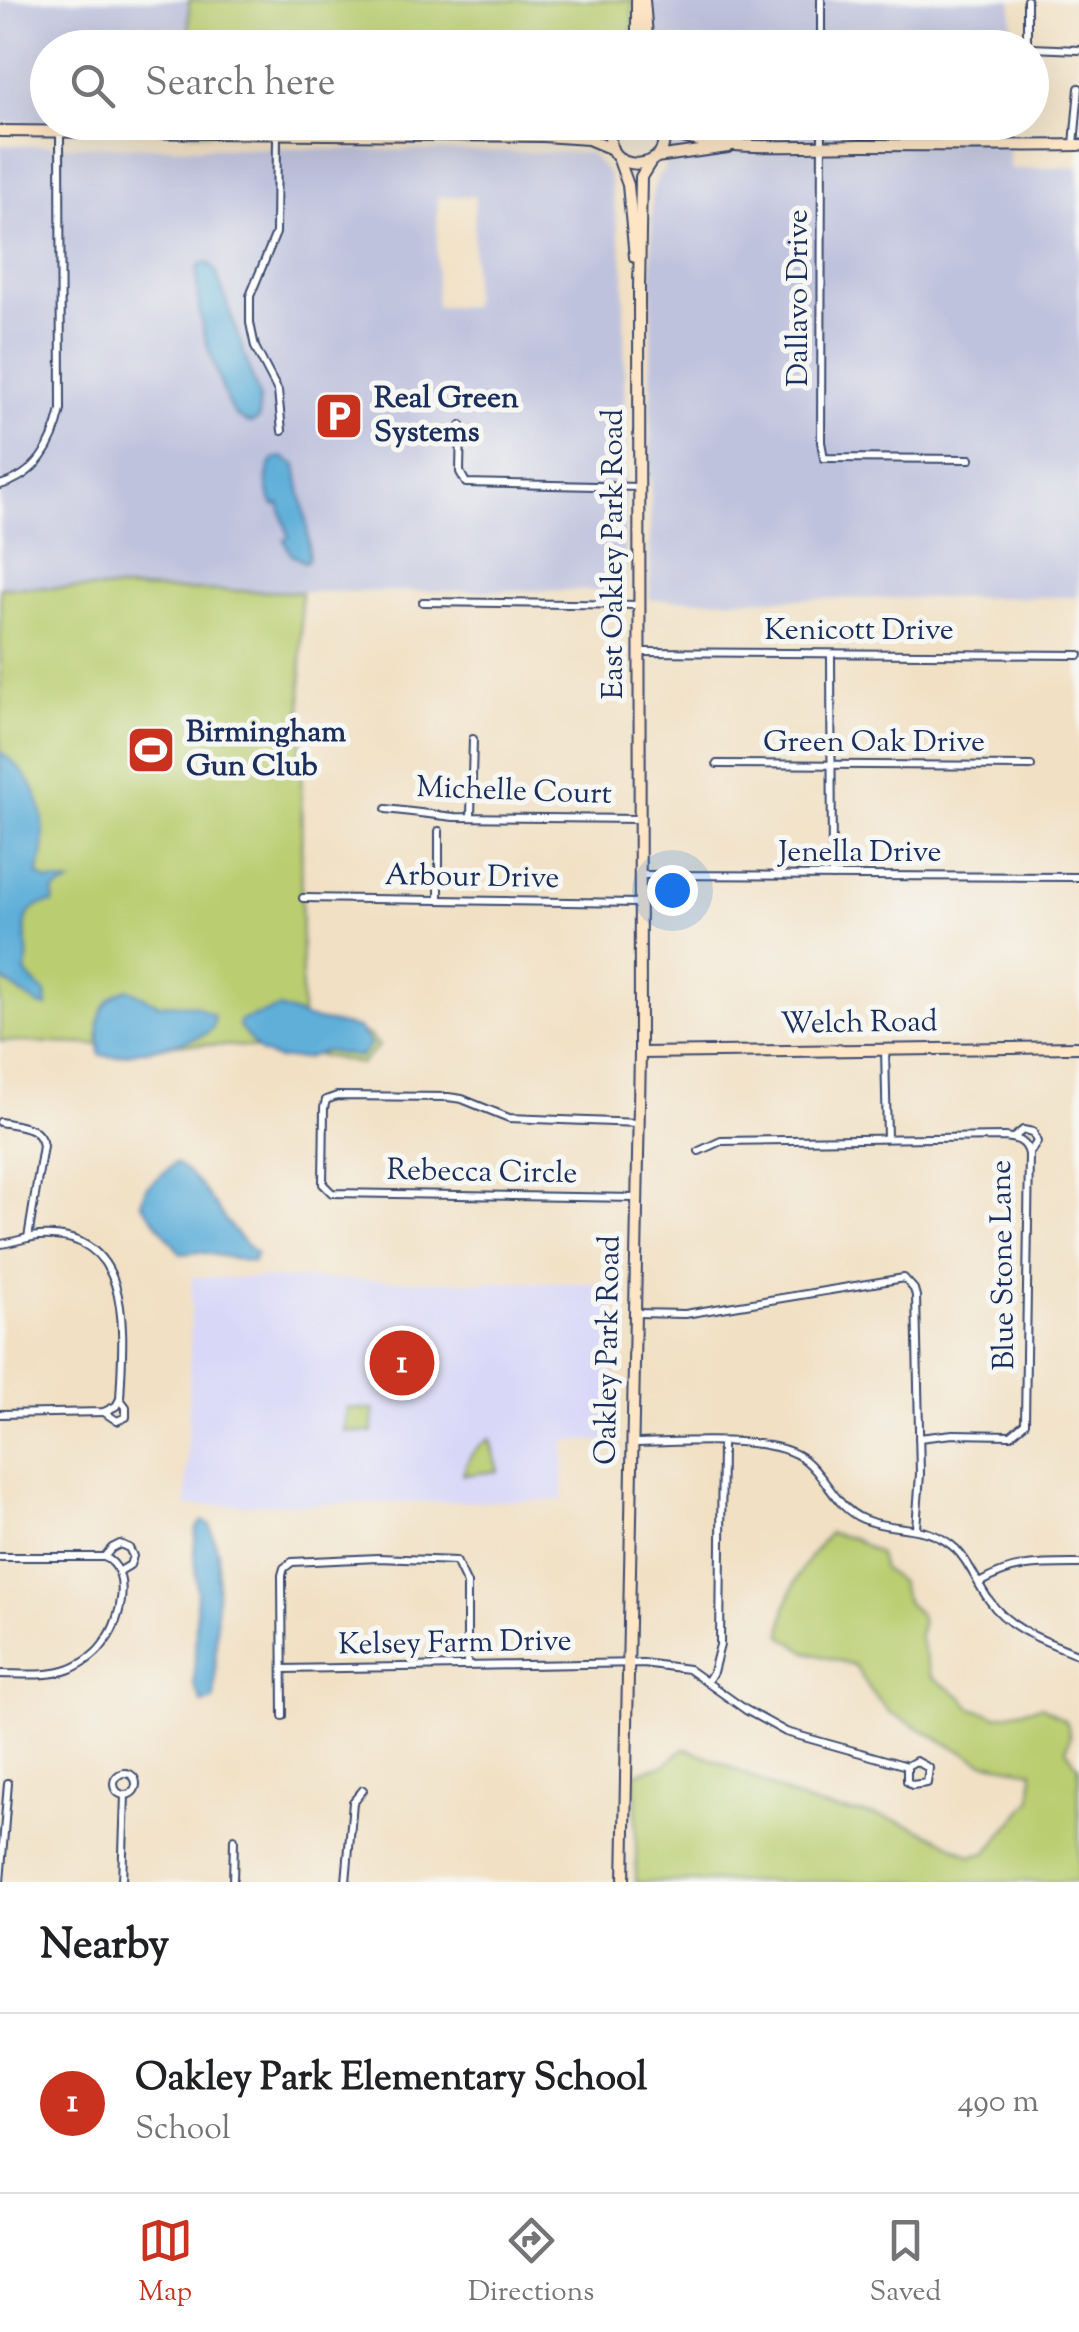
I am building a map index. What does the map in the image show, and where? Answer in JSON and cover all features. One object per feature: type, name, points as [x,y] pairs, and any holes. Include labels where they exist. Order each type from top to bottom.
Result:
[{"type":"street","points":[[638,30],[641,0]]},
{"type":"street","points":[[641,0],[645,30]]},
{"type":"street","points":[[821,0],[821,30]]},
{"type":"street","points":[[1026,0],[1028,30]]},
{"type":"street","points":[[1049,49],[1079,50]]},
{"type":"street","points":[[703,140],[749,144],[1077,146],[1079,88]]},
{"type":"street","points":[[0,131],[30,132]]},
{"type":"street","points":[[0,485],[18,479],[42,457],[62,410],[60,140]]},
{"type":"street","points":[[277,140],[276,233],[250,296],[250,323],[255,347],[278,391],[282,431]]},
{"type":"street","points":[[590,140],[634,165],[749,144]]},
{"type":"street","points":[[611,140],[615,153]]},
{"type":"street","name":"East Oakley Park Road","points":[[640,818],[641,177],[662,140]]},
{"type":"street","name":"Dallavo Drive","points":[[822,140],[824,458],[970,459]]},
{"type":"street","name":"East Oakley Park Road","points":[[615,153],[628,185],[639,288]]},
{"type":"street","points":[[461,425],[460,472],[466,483],[639,487]]},
{"type":"street","points":[[423,602],[640,605]]},
{"type":"street","name":"Kenicott Drive","points":[[640,652],[1079,656]]},
{"type":"street","points":[[831,654],[832,876]]},
{"type":"street","points":[[471,816],[473,738]]},
{"type":"street","name":"Green Oak Drive","points":[[717,764],[1032,766]]},
{"type":"street","name":"Michelle Court","points":[[386,809],[471,816],[640,818]]},
{"type":"street","name":"Oakley Park Road","points":[[624,1882],[640,1122],[640,818]]},
{"type":"street","points":[[439,831],[439,899]]},
{"type":"street","name":"Jenella Drive","points":[[640,875],[1079,878]]},
{"type":"street","name":"Arbour Drive","points":[[304,898],[641,903]]},
{"type":"street","name":"Welch Road","points":[[640,1054],[1079,1047]]},
{"type":"street","points":[[885,1049],[887,1138]]},
{"type":"street","name":"Rebecca Circle","points":[[638,1198],[336,1194],[327,1191],[323,1184],[324,1108],[332,1096],[448,1097],[510,1118],[640,1122]]},
{"type":"street","points":[[0,1122],[34,1130],[41,1137],[28,1238]]},
{"type":"street","points":[[1013,1138],[1023,1130],[1035,1134],[1036,1145],[1029,1154]]},
{"type":"street","name":"Blue Stone Lane","points":[[699,1151],[721,1141],[1013,1138],[1023,1142],[1029,1154],[1025,1424],[1011,1434],[919,1438]]},
{"type":"street","points":[[0,1244],[55,1237],[89,1247],[110,1270],[122,1311],[118,1402]]},
{"type":"street","points":[[634,1313],[684,1314],[904,1278],[916,1296],[916,1528]]},
{"type":"street","points":[[104,1412],[122,1421],[128,1412],[118,1402]]},
{"type":"street","points":[[0,1414],[104,1412],[118,1402]]},
{"type":"street","points":[[632,1443],[767,1444],[790,1451],[811,1465],[850,1512],[879,1524],[934,1534],[954,1548],[994,1607],[1011,1623],[1079,1654]]},
{"type":"street","points":[[707,1682],[720,1645],[722,1444]]},
{"type":"street","points":[[104,1557],[120,1544],[129,1548],[133,1556],[130,1565],[120,1572]]},
{"type":"street","points":[[0,1557],[104,1557],[115,1563],[120,1572],[118,1616],[108,1639],[92,1657],[59,1672],[0,1674]]},
{"type":"street","points":[[283,1716],[281,1599],[284,1568],[292,1562],[378,1558],[456,1561],[466,1584],[467,1666]]},
{"type":"street","points":[[979,1583],[1002,1570],[1022,1565],[1079,1564]]},
{"type":"street","name":"Kelsey Farm Drive","points":[[283,1669],[675,1666],[786,1732],[908,1766]]},
{"type":"street","points":[[916,1761],[925,1763],[929,1768],[927,1783],[912,1785],[907,1781],[908,1766],[916,1761]]},
{"type":"street","points":[[0,1882],[8,1783]]},
{"type":"street","points":[[346,1882],[353,1802],[363,1790]]},
{"type":"street","points":[[122,1882],[125,1795]]},
{"type":"street","points":[[233,1882],[234,1838]]},
{"type":"shaded area","points":[[0,0],[189,0],[189,30],[30,30],[30,123],[0,123]]},
{"type":"shaded area","points":[[652,0],[1012,0],[1012,30],[653,30]]},
{"type":"shaded area","points":[[666,140],[1010,140],[1009,169],[1079,167],[1079,597],[650,600],[652,194],[658,176],[664,171]]},
{"type":"shaded area","points":[[0,145],[589,153],[609,174],[624,267],[625,590],[301,592],[0,587]],"holes":[[[475,196],[472,306],[436,307],[438,197]]]},
{"type":"shaded area","points":[[192,1277],[615,1284],[613,1441],[565,1441],[563,1500],[186,1506]]},
{"type":"green space","points":[[189,0],[633,0],[633,30],[189,30]]},
{"type":"green space","name":"Birmingham Gun Club","points":[[0,587],[301,592],[302,1017],[369,1035],[379,1046],[361,1064],[245,1047],[0,1041]]},
{"type":"green space","points":[[347,1408],[374,1410],[372,1433],[345,1431]]},
{"type":"green space","points":[[490,1439],[498,1471],[463,1475],[472,1454]]},
{"type":"green space","points":[[829,1533],[852,1538],[879,1554],[883,1569],[900,1582],[907,1603],[920,1615],[919,1635],[931,1676],[972,1708],[996,1716],[1042,1706],[1067,1722],[1070,1737],[1066,1750],[1079,1767],[1079,1882],[636,1882],[636,1773],[666,1764],[684,1748],[812,1804],[898,1821],[971,1856],[986,1853],[1032,1799],[1033,1771],[982,1762],[889,1712],[854,1665],[807,1652],[782,1636],[786,1607],[796,1580]]},
{"type":"water","points":[[203,263],[216,272],[259,397],[259,419],[251,423],[230,408],[206,340],[197,285],[197,268]]},
{"type":"water","points":[[282,457],[296,465],[308,536],[308,560],[304,562],[291,554],[284,540],[289,537],[279,504],[274,505],[267,488],[271,464]]},
{"type":"water","points":[[0,752],[26,777],[40,807],[44,840],[38,875],[47,881],[70,883],[54,891],[53,903],[39,906],[27,919],[25,973],[46,994],[47,1007],[38,1005],[0,978]]},
{"type":"water","points":[[128,989],[158,1004],[194,1005],[214,1016],[213,1026],[202,1035],[179,1043],[113,1057],[100,1055],[100,1015],[109,1000]]},
{"type":"water","points":[[279,1008],[358,1028],[371,1044],[360,1057],[325,1051],[306,1058],[278,1059],[261,1053],[239,1027],[240,1021]]},
{"type":"water","points":[[175,1163],[196,1180],[234,1231],[256,1253],[253,1262],[199,1252],[181,1254],[141,1203],[146,1188]]},
{"type":"water","points":[[202,1521],[210,1525],[218,1553],[214,1700],[202,1703],[194,1685],[194,1552],[196,1529]]},
{"type":"place","name":"Real Green Systems","points":[[339,416]]},
{"type":"place","name":"Birmingham Gun Club","points":[[151,750]]},
{"type":"place","name":"Oakley Park Elementary School","points":[[402,1363]]}]
